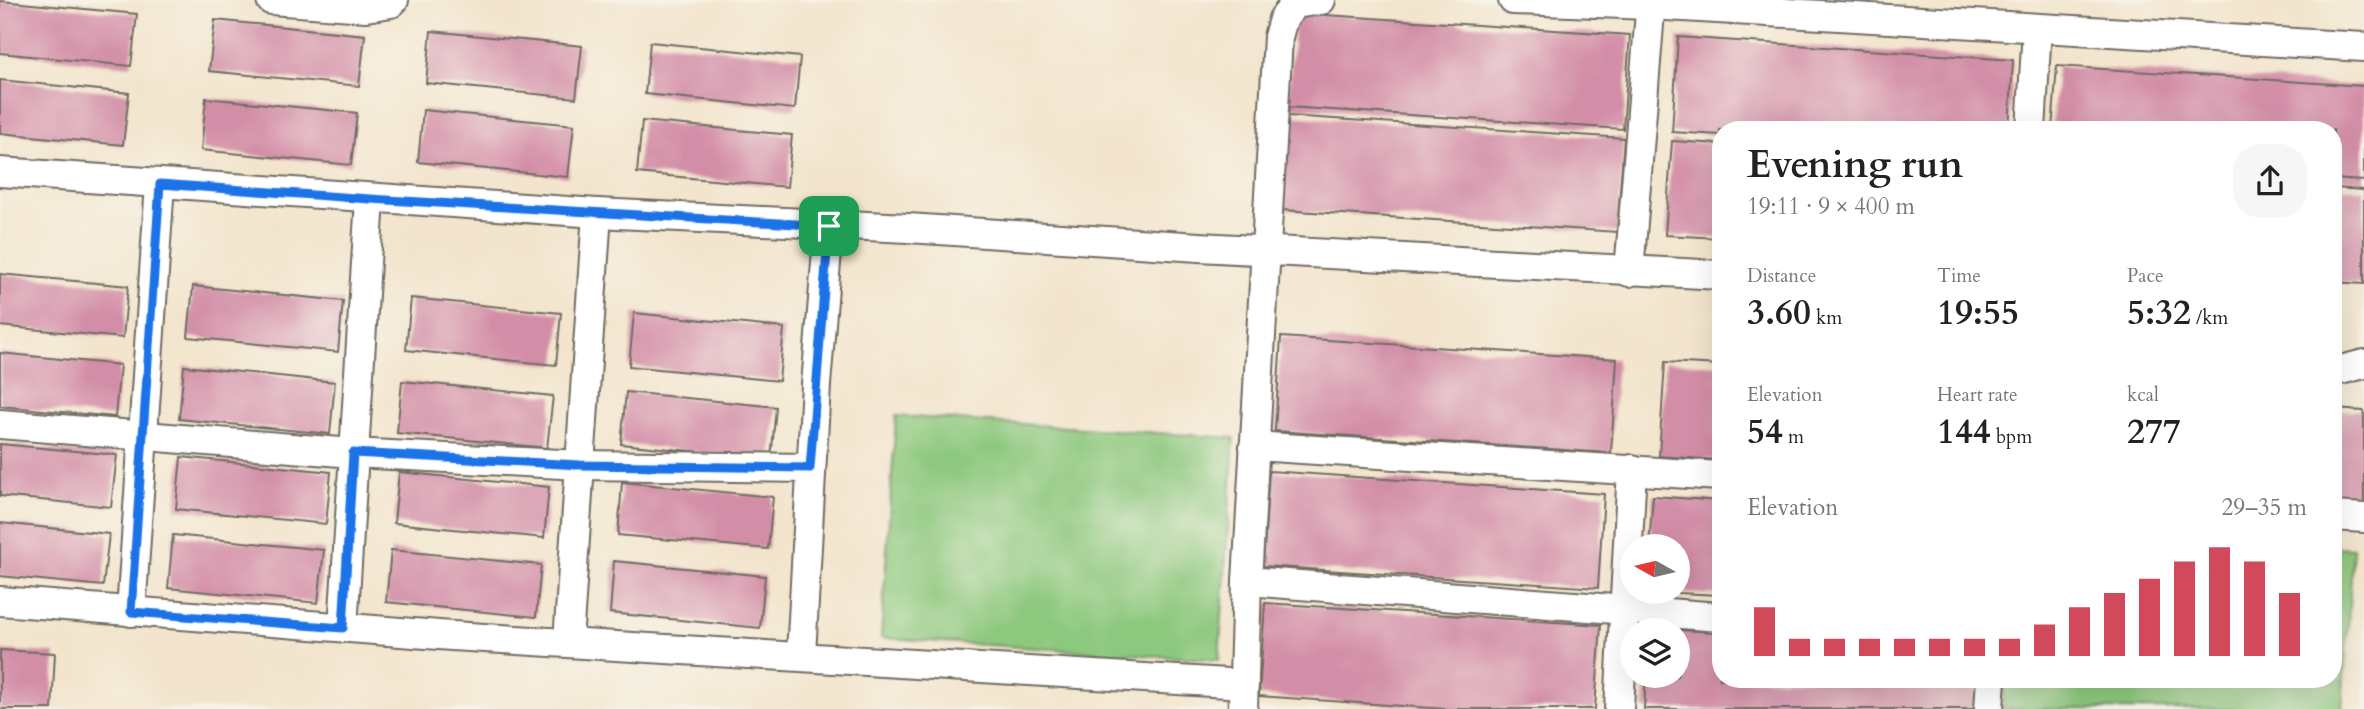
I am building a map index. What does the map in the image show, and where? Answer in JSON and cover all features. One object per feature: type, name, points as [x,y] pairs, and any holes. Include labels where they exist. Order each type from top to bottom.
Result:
[{"type":"street","points":[[271,0],[366,7],[391,3],[394,0]]},
{"type":"street","points":[[0,601],[343,628],[801,656],[1243,696],[1254,446],[1278,37],[1283,19],[1295,4],[1321,0]]},
{"type":"street","points":[[1513,0],[1651,3],[2364,47]]},
{"type":"street","points":[[1629,272],[1651,3]]},
{"type":"street","points":[[2032,121],[2037,28]]},
{"type":"street","points":[[0,172],[597,213],[908,228],[1265,251],[1712,275]]},
{"type":"street","points":[[131,612],[160,184]]},
{"type":"street","points":[[343,628],[370,199]]},
{"type":"street","points":[[568,642],[597,213]]},
{"type":"street","points":[[801,656],[810,468],[829,226]]},
{"type":"street","points":[[2342,370],[2364,365]]},
{"type":"street","points":[[0,424],[353,453],[580,465],[810,468]]},
{"type":"street","points":[[1254,446],[1712,475]]},
{"type":"street","points":[[1619,709],[1632,469]]},
{"type":"street","points":[[2342,517],[2364,518]]},
{"type":"street","points":[[1247,581],[1712,616]]},
{"type":"street","points":[[1989,709],[1990,688]]},
{"type":"green space","points":[[896,416],[1234,438],[1219,660],[881,638]]},
{"type":"green space","points":[[2342,547],[2353,548],[2342,709],[2003,709],[2004,688],[2342,688]]},
{"type":"building","points":[[0,1],[137,14],[131,66],[0,53]]},
{"type":"building","points":[[1295,13],[1630,35],[1623,129],[1288,107]]},
{"type":"building","points":[[215,20],[365,35],[359,86],[209,71]]},
{"type":"building","points":[[431,31],[582,46],[576,98],[426,83]]},
{"type":"building","points":[[1678,37],[2013,60],[2010,121],[1712,121],[1712,134],[1672,132]]},
{"type":"building","points":[[650,42],[800,57],[795,109],[645,94]]},
{"type":"building","points":[[2057,66],[2364,86],[2364,181],[2342,180],[2342,121],[2053,121]]},
{"type":"building","points":[[0,80],[129,93],[123,145],[0,133]]},
{"type":"building","points":[[206,98],[357,113],[351,165],[201,150]]},
{"type":"building","points":[[423,110],[574,125],[568,177],[418,162]]},
{"type":"building","points":[[1288,116],[1624,138],[1617,232],[1282,210]]},
{"type":"building","points":[[642,121],[792,135],[787,187],[637,173]]},
{"type":"building","points":[[1672,141],[1712,144],[1712,238],[1665,235]]},
{"type":"building","points":[[2342,189],[2364,190],[2364,284],[2342,283]]},
{"type":"building","points":[[0,274],[128,286],[123,338],[0,326]]},
{"type":"building","points":[[193,286],[343,301],[338,352],[188,337]]},
{"type":"building","points":[[411,298],[561,313],[556,365],[406,350]]},
{"type":"building","points":[[634,313],[784,328],[779,381],[629,366]]},
{"type":"building","points":[[1281,337],[1617,359],[1611,453],[1275,431]]},
{"type":"building","points":[[0,353],[120,365],[115,417],[0,406]]},
{"type":"building","points":[[1665,362],[1712,365],[1712,459],[1659,456]]},
{"type":"building","points":[[184,366],[335,382],[330,434],[179,419]]},
{"type":"building","points":[[402,381],[553,396],[547,448],[397,433]]},
{"type":"building","points":[[626,392],[776,407],[771,459],[621,444]]},
{"type":"building","points":[[2342,410],[2364,411],[2364,506],[2342,505]]},
{"type":"building","points":[[0,444],[117,455],[111,507],[0,496]]},
{"type":"building","points":[[181,457],[331,472],[326,524],[176,509]]},
{"type":"building","points":[[1269,471],[1604,494],[1598,588],[1263,566]]},
{"type":"building","points":[[399,472],[549,487],[544,538],[394,523]]},
{"type":"building","points":[[622,482],[773,497],[768,549],[618,535]]},
{"type":"building","points":[[1653,496],[1712,500],[1712,595],[1690,594],[1690,534],[1650,534]]},
{"type":"building","points":[[0,523],[109,534],[103,586],[0,576]]},
{"type":"building","points":[[173,535],[324,550],[318,603],[168,588]]},
{"type":"building","points":[[391,550],[541,565],[536,617],[386,602]]},
{"type":"building","points":[[614,561],[765,576],[760,628],[610,613]]},
{"type":"building","points":[[1265,603],[1601,625],[1595,709],[1446,709],[1259,696]]},
{"type":"building","points":[[1690,631],[1712,632],[1712,688],[1982,688],[1981,709],[1644,709],[1645,688],[1690,688]]},
{"type":"building","points":[[0,650],[55,653],[52,709],[0,709]]},
{"type":"route","points":[[160,184],[829,226],[810,468],[580,465],[353,453],[343,628],[131,612],[160,184]]}]
